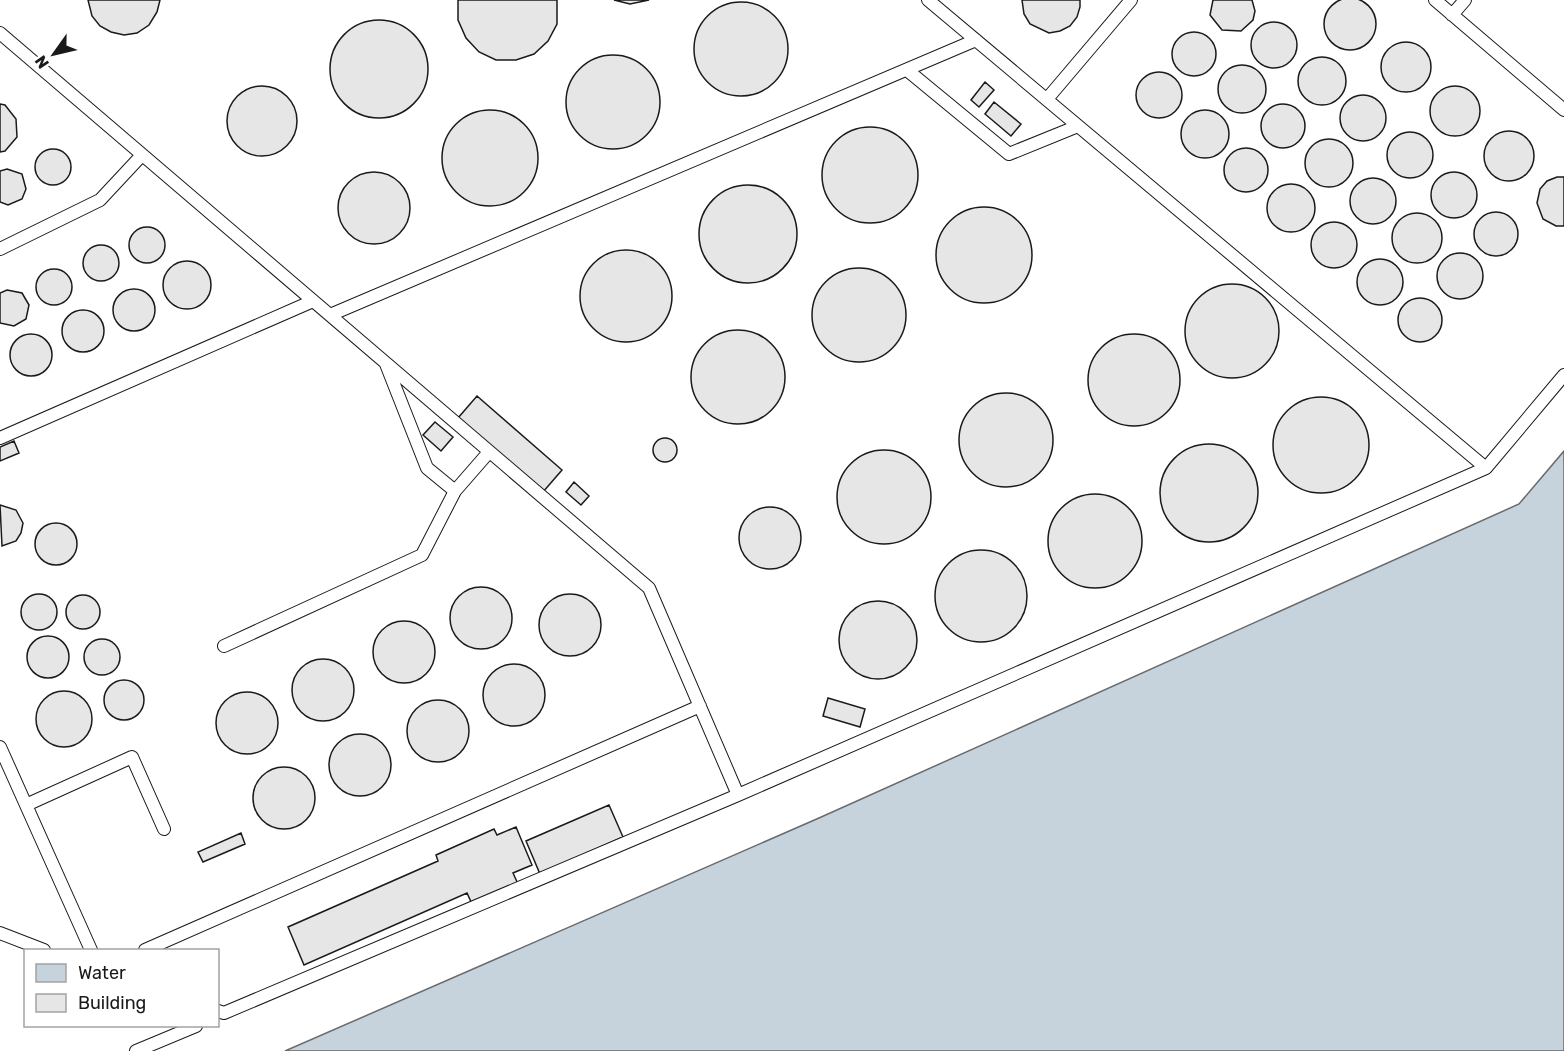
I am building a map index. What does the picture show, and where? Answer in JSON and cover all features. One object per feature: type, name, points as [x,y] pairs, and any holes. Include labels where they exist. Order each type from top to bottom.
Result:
[{"type":"lane","points":[[928,0],[1486,468]]},
{"type":"lane","points":[[1047,99],[1131,0]]},
{"type":"lane","points":[[1434,0],[1564,110]]},
{"type":"lane","points":[[1452,15],[1465,0]]},
{"type":"lane","points":[[0,33],[649,588],[738,795]]},
{"type":"lane","points":[[330,315],[976,40]]},
{"type":"lane","points":[[907,70],[1010,154],[1078,126]]},
{"type":"lane","points":[[0,249],[100,200],[142,154]]},
{"type":"lane","points":[[0,438],[313,301]]},
{"type":"lane","points":[[385,363],[427,468],[455,491]]},
{"type":"lane","points":[[220,1014],[738,795],[1486,468],[1564,375]]},
{"type":"lane","points":[[224,646],[422,555],[455,491],[489,452]]},
{"type":"lane","points":[[150,949],[700,706]]},
{"type":"lane","points":[[0,747],[89,949]]},
{"type":"lane","points":[[26,804],[132,758],[164,828]]},
{"type":"lane","points":[[0,933],[39,949]]},
{"type":"lane","points":[[136,1051],[194,1027]]},
{"type":"water","points":[[1564,451],[1564,1051],[285,1051],[819,818],[1519,504]]},
{"type":"building","points":[[1345,-1],[1364,2],[1372,10],[1375,19],[1372,38],[1364,46],[1350,50],[1336,46],[1328,38],[1324,24],[1328,10],[1336,2]]},
{"type":"building","points":[[88,0],[160,0],[157,12],[149,25],[137,33],[124,35],[100,26],[92,16]]},
{"type":"building","points":[[458,0],[557,0],[557,24],[548,41],[534,54],[516,60],[496,60],[479,52],[466,38],[458,20]]},
{"type":"building","points":[[614,0],[649,0],[630,4]]},
{"type":"building","points":[[1022,0],[1080,0],[1080,7],[1077,17],[1070,26],[1049,33],[1030,24],[1024,14]]},
{"type":"building","points":[[1213,0],[1252,0],[1255,11],[1253,20],[1241,31],[1222,30],[1210,15]]},
{"type":"building","points":[[741,2],[759,6],[774,16],[784,31],[788,49],[784,67],[774,82],[759,92],[741,96],[723,92],[708,82],[698,67],[694,49],[698,31],[708,16],[723,6]]},
{"type":"building","points":[[379,20],[389,21],[406,28],[420,42],[427,59],[427,79],[420,96],[406,110],[389,117],[379,118],[369,117],[352,110],[338,96],[331,79],[330,69],[331,59],[338,42],[352,28],[369,21]]},
{"type":"building","points":[[1279,22],[1291,28],[1296,36],[1296,54],[1291,62],[1283,67],[1269,68],[1257,62],[1252,54],[1251,40],[1257,28],[1265,23]]},
{"type":"building","points":[[1194,32],[1210,38],[1216,54],[1210,70],[1194,76],[1178,70],[1172,54],[1178,38]]},
{"type":"building","points":[[1406,42],[1420,46],[1427,53],[1431,67],[1427,81],[1420,88],[1406,92],[1392,88],[1385,81],[1381,67],[1385,53],[1392,46]]},
{"type":"building","points":[[613,55],[631,59],[646,69],[656,84],[660,102],[656,120],[646,135],[631,145],[613,149],[595,145],[580,135],[570,120],[566,102],[570,84],[580,69],[595,59]]},
{"type":"building","points":[[1322,57],[1339,64],[1346,81],[1339,98],[1322,105],[1305,98],[1298,81],[1305,64]]},
{"type":"building","points":[[1242,65],[1259,72],[1266,89],[1259,106],[1242,113],[1225,106],[1218,89],[1225,72]]},
{"type":"building","points":[[1159,72],[1175,79],[1182,95],[1175,111],[1159,118],[1143,111],[1136,95],[1143,79]]},
{"type":"building","points":[[985,82],[994,90],[979,107],[971,100]]},
{"type":"building","points":[[269,86],[282,92],[291,101],[295,107],[297,121],[295,135],[287,146],[276,154],[255,156],[237,146],[229,135],[227,114],[237,96],[248,88]]},
{"type":"building","points":[[1455,86],[1473,93],[1480,111],[1473,129],[1455,136],[1437,129],[1430,111],[1437,93]]},
{"type":"building","points":[[1363,95],[1379,102],[1386,118],[1379,134],[1363,141],[1347,134],[1340,118],[1347,102]]},
{"type":"building","points":[[994,102],[1021,124],[1011,136],[985,114]]},
{"type":"building","points":[[0,104],[5,105],[16,119],[17,137],[5,151],[0,152]]},
{"type":"building","points":[[1283,104],[1292,105],[1299,110],[1304,117],[1304,135],[1299,142],[1292,147],[1283,148],[1274,147],[1267,142],[1262,135],[1261,126],[1262,117],[1267,110],[1274,105]]},
{"type":"building","points":[[490,110],[508,113],[524,124],[535,140],[538,158],[535,176],[524,192],[508,203],[490,206],[472,203],[456,192],[445,176],[442,158],[445,140],[456,124],[472,113]]},
{"type":"building","points":[[1205,110],[1222,117],[1229,134],[1222,151],[1205,158],[1188,151],[1181,134],[1188,117]]},
{"type":"building","points":[[870,127],[888,131],[904,141],[914,157],[918,175],[914,193],[904,209],[888,219],[870,223],[852,219],[836,209],[826,193],[822,175],[826,157],[836,141],[852,131]]},
{"type":"building","points":[[1509,131],[1523,135],[1530,142],[1534,156],[1530,170],[1523,177],[1509,181],[1495,177],[1488,170],[1484,156],[1488,142],[1495,135]]},
{"type":"building","points":[[1410,132],[1426,139],[1433,155],[1426,171],[1410,178],[1394,171],[1387,155],[1394,139]]},
{"type":"building","points":[[1329,139],[1346,146],[1353,163],[1346,180],[1329,187],[1312,180],[1305,163],[1312,146]]},
{"type":"building","points":[[1246,148],[1255,149],[1262,154],[1267,161],[1267,179],[1262,186],[1255,191],[1246,192],[1237,191],[1230,186],[1225,179],[1224,170],[1225,161],[1230,154],[1237,149]]},
{"type":"building","points":[[53,149],[66,154],[71,167],[66,180],[53,185],[40,180],[35,167],[40,154]]},
{"type":"building","points":[[7,169],[22,174],[26,189],[22,199],[8,205],[0,202],[0,171]]},
{"type":"building","points":[[374,172],[394,178],[404,188],[410,208],[404,228],[394,238],[374,244],[354,238],[344,228],[338,208],[344,188],[354,178]]},
{"type":"building","points":[[1454,172],[1470,179],[1477,195],[1470,211],[1454,218],[1438,211],[1431,195],[1438,179]]},
{"type":"building","points":[[1564,177],[1564,226],[1556,226],[1543,219],[1537,203],[1540,189],[1547,181]]},
{"type":"building","points":[[1373,178],[1389,185],[1396,201],[1389,217],[1373,224],[1357,217],[1350,201],[1357,185]]},
{"type":"building","points":[[1291,184],[1308,191],[1315,208],[1308,225],[1291,232],[1274,225],[1267,208],[1274,191]]},
{"type":"building","points":[[748,185],[767,189],[782,200],[793,215],[797,234],[793,253],[782,268],[767,279],[748,283],[729,279],[714,268],[703,253],[699,234],[703,215],[714,200],[729,189]]},
{"type":"building","points":[[984,207],[1002,211],[1018,221],[1028,237],[1032,255],[1028,273],[1018,289],[1002,299],[984,303],[966,299],[950,289],[940,273],[936,255],[940,237],[950,221],[966,211]]},
{"type":"building","points":[[1496,212],[1511,219],[1518,234],[1511,249],[1496,256],[1481,249],[1474,234],[1481,219]]},
{"type":"building","points":[[1417,213],[1426,215],[1437,224],[1442,238],[1440,247],[1431,258],[1417,263],[1408,261],[1397,252],[1392,238],[1394,229],[1403,218]]},
{"type":"building","points":[[1334,222],[1350,229],[1357,245],[1350,261],[1334,268],[1318,261],[1311,245],[1318,229]]},
{"type":"building","points":[[147,227],[160,232],[165,245],[160,258],[147,263],[134,258],[129,245],[134,232]]},
{"type":"building","points":[[101,245],[114,250],[119,263],[114,276],[101,281],[88,276],[83,263],[88,250]]},
{"type":"building","points":[[617,250],[635,250],[652,257],[665,270],[672,287],[672,305],[665,322],[652,335],[635,342],[617,342],[600,335],[587,322],[580,305],[580,287],[587,270],[600,257]]},
{"type":"building","points":[[1460,253],[1476,260],[1483,276],[1476,292],[1460,299],[1444,292],[1437,276],[1444,260]]},
{"type":"building","points":[[1385,259],[1397,265],[1402,273],[1402,291],[1397,299],[1389,304],[1375,305],[1367,302],[1360,295],[1357,277],[1360,269],[1367,262]]},
{"type":"building","points":[[187,261],[204,268],[211,285],[204,302],[187,309],[170,302],[163,285],[170,268]]},
{"type":"building","points":[[859,268],[877,272],[892,282],[902,297],[906,315],[902,333],[892,348],[877,358],[859,362],[841,358],[826,348],[816,333],[812,315],[816,297],[826,282],[841,272]]},
{"type":"building","points":[[54,269],[67,274],[72,287],[67,300],[54,305],[41,300],[36,287],[41,274]]},
{"type":"building","points":[[1232,284],[1250,287],[1265,298],[1276,313],[1279,331],[1276,349],[1265,364],[1250,375],[1232,378],[1214,375],[1199,364],[1188,349],[1185,331],[1188,313],[1199,298],[1214,287]]},
{"type":"building","points":[[134,289],[142,290],[149,295],[154,302],[154,318],[149,325],[142,330],[134,331],[126,330],[119,325],[114,318],[113,310],[114,302],[119,295],[126,290]]},
{"type":"building","points":[[7,290],[22,293],[29,305],[26,319],[14,326],[0,323],[0,293]]},
{"type":"building","points":[[1420,298],[1429,299],[1436,304],[1441,311],[1441,329],[1436,336],[1429,341],[1420,342],[1411,341],[1404,336],[1399,329],[1398,320],[1399,311],[1404,304],[1411,299]]},
{"type":"building","points":[[83,310],[91,311],[98,316],[103,323],[103,339],[98,346],[91,351],[83,352],[75,351],[68,346],[63,339],[62,331],[63,323],[68,316],[75,311]]},
{"type":"building","points":[[738,330],[756,334],[771,344],[781,359],[785,377],[781,395],[771,410],[756,420],[738,424],[720,420],[705,410],[695,395],[691,377],[695,359],[705,344],[720,334]]},
{"type":"building","points":[[31,334],[39,335],[46,340],[51,347],[51,363],[46,370],[39,375],[31,376],[23,375],[16,370],[11,363],[10,355],[11,347],[16,340],[23,335]]},
{"type":"building","points":[[1134,334],[1152,337],[1167,347],[1177,362],[1180,380],[1177,398],[1167,413],[1152,423],[1134,426],[1116,423],[1101,413],[1091,398],[1088,380],[1091,362],[1101,347],[1116,337]]},
{"type":"building","points":[[1006,393],[1024,397],[1039,407],[1049,422],[1053,440],[1049,458],[1039,473],[1024,483],[1006,487],[988,483],[973,473],[963,458],[959,440],[963,422],[973,407],[988,397]]},
{"type":"building","points":[[477,396],[562,470],[543,492],[458,418]]},
{"type":"building","points":[[1321,397],[1340,400],[1355,411],[1366,426],[1369,445],[1366,464],[1355,479],[1340,490],[1321,493],[1302,490],[1287,479],[1276,464],[1273,445],[1276,426],[1287,411],[1302,400]]},
{"type":"building","points":[[435,422],[453,437],[441,451],[423,435]]},
{"type":"building","points":[[665,438],[670,439],[676,445],[676,455],[670,461],[665,462],[660,461],[654,455],[653,450],[654,445],[660,439]]},
{"type":"building","points":[[14,441],[19,453],[0,461],[0,447]]},
{"type":"building","points":[[1209,444],[1228,448],[1244,458],[1254,474],[1258,493],[1254,512],[1244,528],[1228,538],[1209,542],[1190,538],[1174,528],[1164,512],[1160,493],[1164,474],[1174,458],[1190,448]]},
{"type":"building","points":[[884,450],[902,453],[917,464],[928,479],[931,497],[928,515],[917,530],[902,541],[884,544],[866,541],[851,530],[840,515],[837,497],[840,479],[851,464],[866,453]]},
{"type":"building","points":[[574,482],[589,496],[581,505],[566,492]]},
{"type":"building","points":[[1095,494],[1113,498],[1128,508],[1138,523],[1142,541],[1138,559],[1128,574],[1113,584],[1095,588],[1077,584],[1062,574],[1052,559],[1048,541],[1052,523],[1062,508],[1077,498]]},
{"type":"building","points":[[0,505],[16,510],[23,523],[16,541],[2,546]]},
{"type":"building","points":[[770,507],[792,516],[801,538],[792,560],[770,569],[748,560],[739,538],[748,516]]},
{"type":"building","points":[[56,523],[64,524],[71,529],[76,536],[76,552],[71,559],[64,564],[56,565],[48,564],[41,559],[36,552],[35,544],[36,536],[41,529],[48,524]]},
{"type":"building","points":[[972,550],[990,550],[1007,557],[1020,570],[1027,587],[1027,605],[1020,622],[1007,635],[990,642],[972,642],[955,635],[942,622],[935,605],[935,587],[942,570],[955,557]]},
{"type":"building","points":[[475,587],[487,587],[503,596],[510,606],[512,618],[510,630],[503,640],[487,649],[475,649],[464,644],[455,635],[450,624],[450,612],[455,601],[464,592]]},
{"type":"building","points":[[39,594],[52,599],[57,612],[52,625],[39,630],[26,625],[21,612],[26,599]]},
{"type":"building","points":[[564,594],[576,594],[592,603],[599,613],[601,625],[599,637],[592,647],[576,656],[564,656],[553,651],[544,642],[539,631],[539,619],[544,608],[553,599]]},
{"type":"building","points":[[83,595],[95,600],[100,612],[95,624],[83,629],[71,624],[66,612],[71,600]]},
{"type":"building","points":[[878,601],[893,604],[906,612],[914,625],[917,640],[914,655],[906,668],[893,676],[878,679],[863,676],[850,668],[842,655],[839,640],[842,625],[850,612],[863,604]]},
{"type":"building","points":[[398,621],[410,621],[426,630],[433,640],[435,652],[433,664],[426,674],[410,683],[398,683],[387,678],[378,669],[373,658],[373,646],[378,635],[387,626]]},
{"type":"building","points":[[48,636],[56,637],[63,642],[68,649],[68,665],[63,672],[56,677],[48,678],[40,677],[33,672],[28,665],[27,657],[28,649],[33,642],[40,637]]},
{"type":"building","points":[[102,639],[115,644],[120,657],[115,670],[102,675],[89,670],[84,657],[89,644]]},
{"type":"building","points":[[317,659],[329,659],[345,668],[352,678],[354,690],[352,702],[345,712],[329,721],[317,721],[306,716],[297,707],[292,696],[292,684],[297,673],[306,664]]},
{"type":"building","points":[[508,664],[520,664],[536,673],[543,683],[545,695],[543,707],[536,717],[520,726],[508,726],[497,721],[488,712],[483,701],[483,689],[488,678],[497,669]]},
{"type":"building","points":[[124,680],[132,681],[138,686],[143,692],[143,708],[138,714],[132,719],[124,720],[116,719],[110,714],[105,708],[104,700],[105,692],[110,686],[116,681]]},
{"type":"building","points":[[64,691],[75,693],[84,699],[90,708],[92,719],[90,730],[84,739],[75,745],[64,747],[53,745],[44,739],[38,730],[36,719],[38,708],[44,699],[53,693]]},
{"type":"building","points":[[241,692],[253,692],[269,701],[276,711],[278,723],[276,735],[269,745],[253,754],[241,754],[230,749],[221,740],[216,729],[216,717],[221,706],[230,697]]},
{"type":"building","points":[[828,698],[865,709],[860,727],[823,716]]},
{"type":"building","points":[[432,700],[444,700],[460,709],[467,719],[469,731],[467,743],[460,753],[444,762],[432,762],[421,757],[412,748],[407,737],[407,725],[412,714],[421,705]]},
{"type":"building","points":[[354,734],[366,734],[382,743],[389,753],[391,765],[389,777],[382,787],[366,796],[354,796],[343,791],[334,782],[329,771],[329,759],[334,748],[343,739]]},
{"type":"building","points":[[278,767],[290,767],[306,776],[313,786],[315,798],[313,810],[306,820],[290,829],[278,829],[267,824],[258,815],[253,804],[253,792],[258,781],[267,772]]},
{"type":"building","points":[[609,805],[623,837],[540,874],[526,841]]},
{"type":"building","points":[[516,827],[532,865],[513,873],[518,884],[472,904],[467,893],[304,965],[288,927],[438,861],[436,855],[494,829],[497,835]]},
{"type":"building","points":[[241,833],[245,844],[203,862],[198,852]]}]
